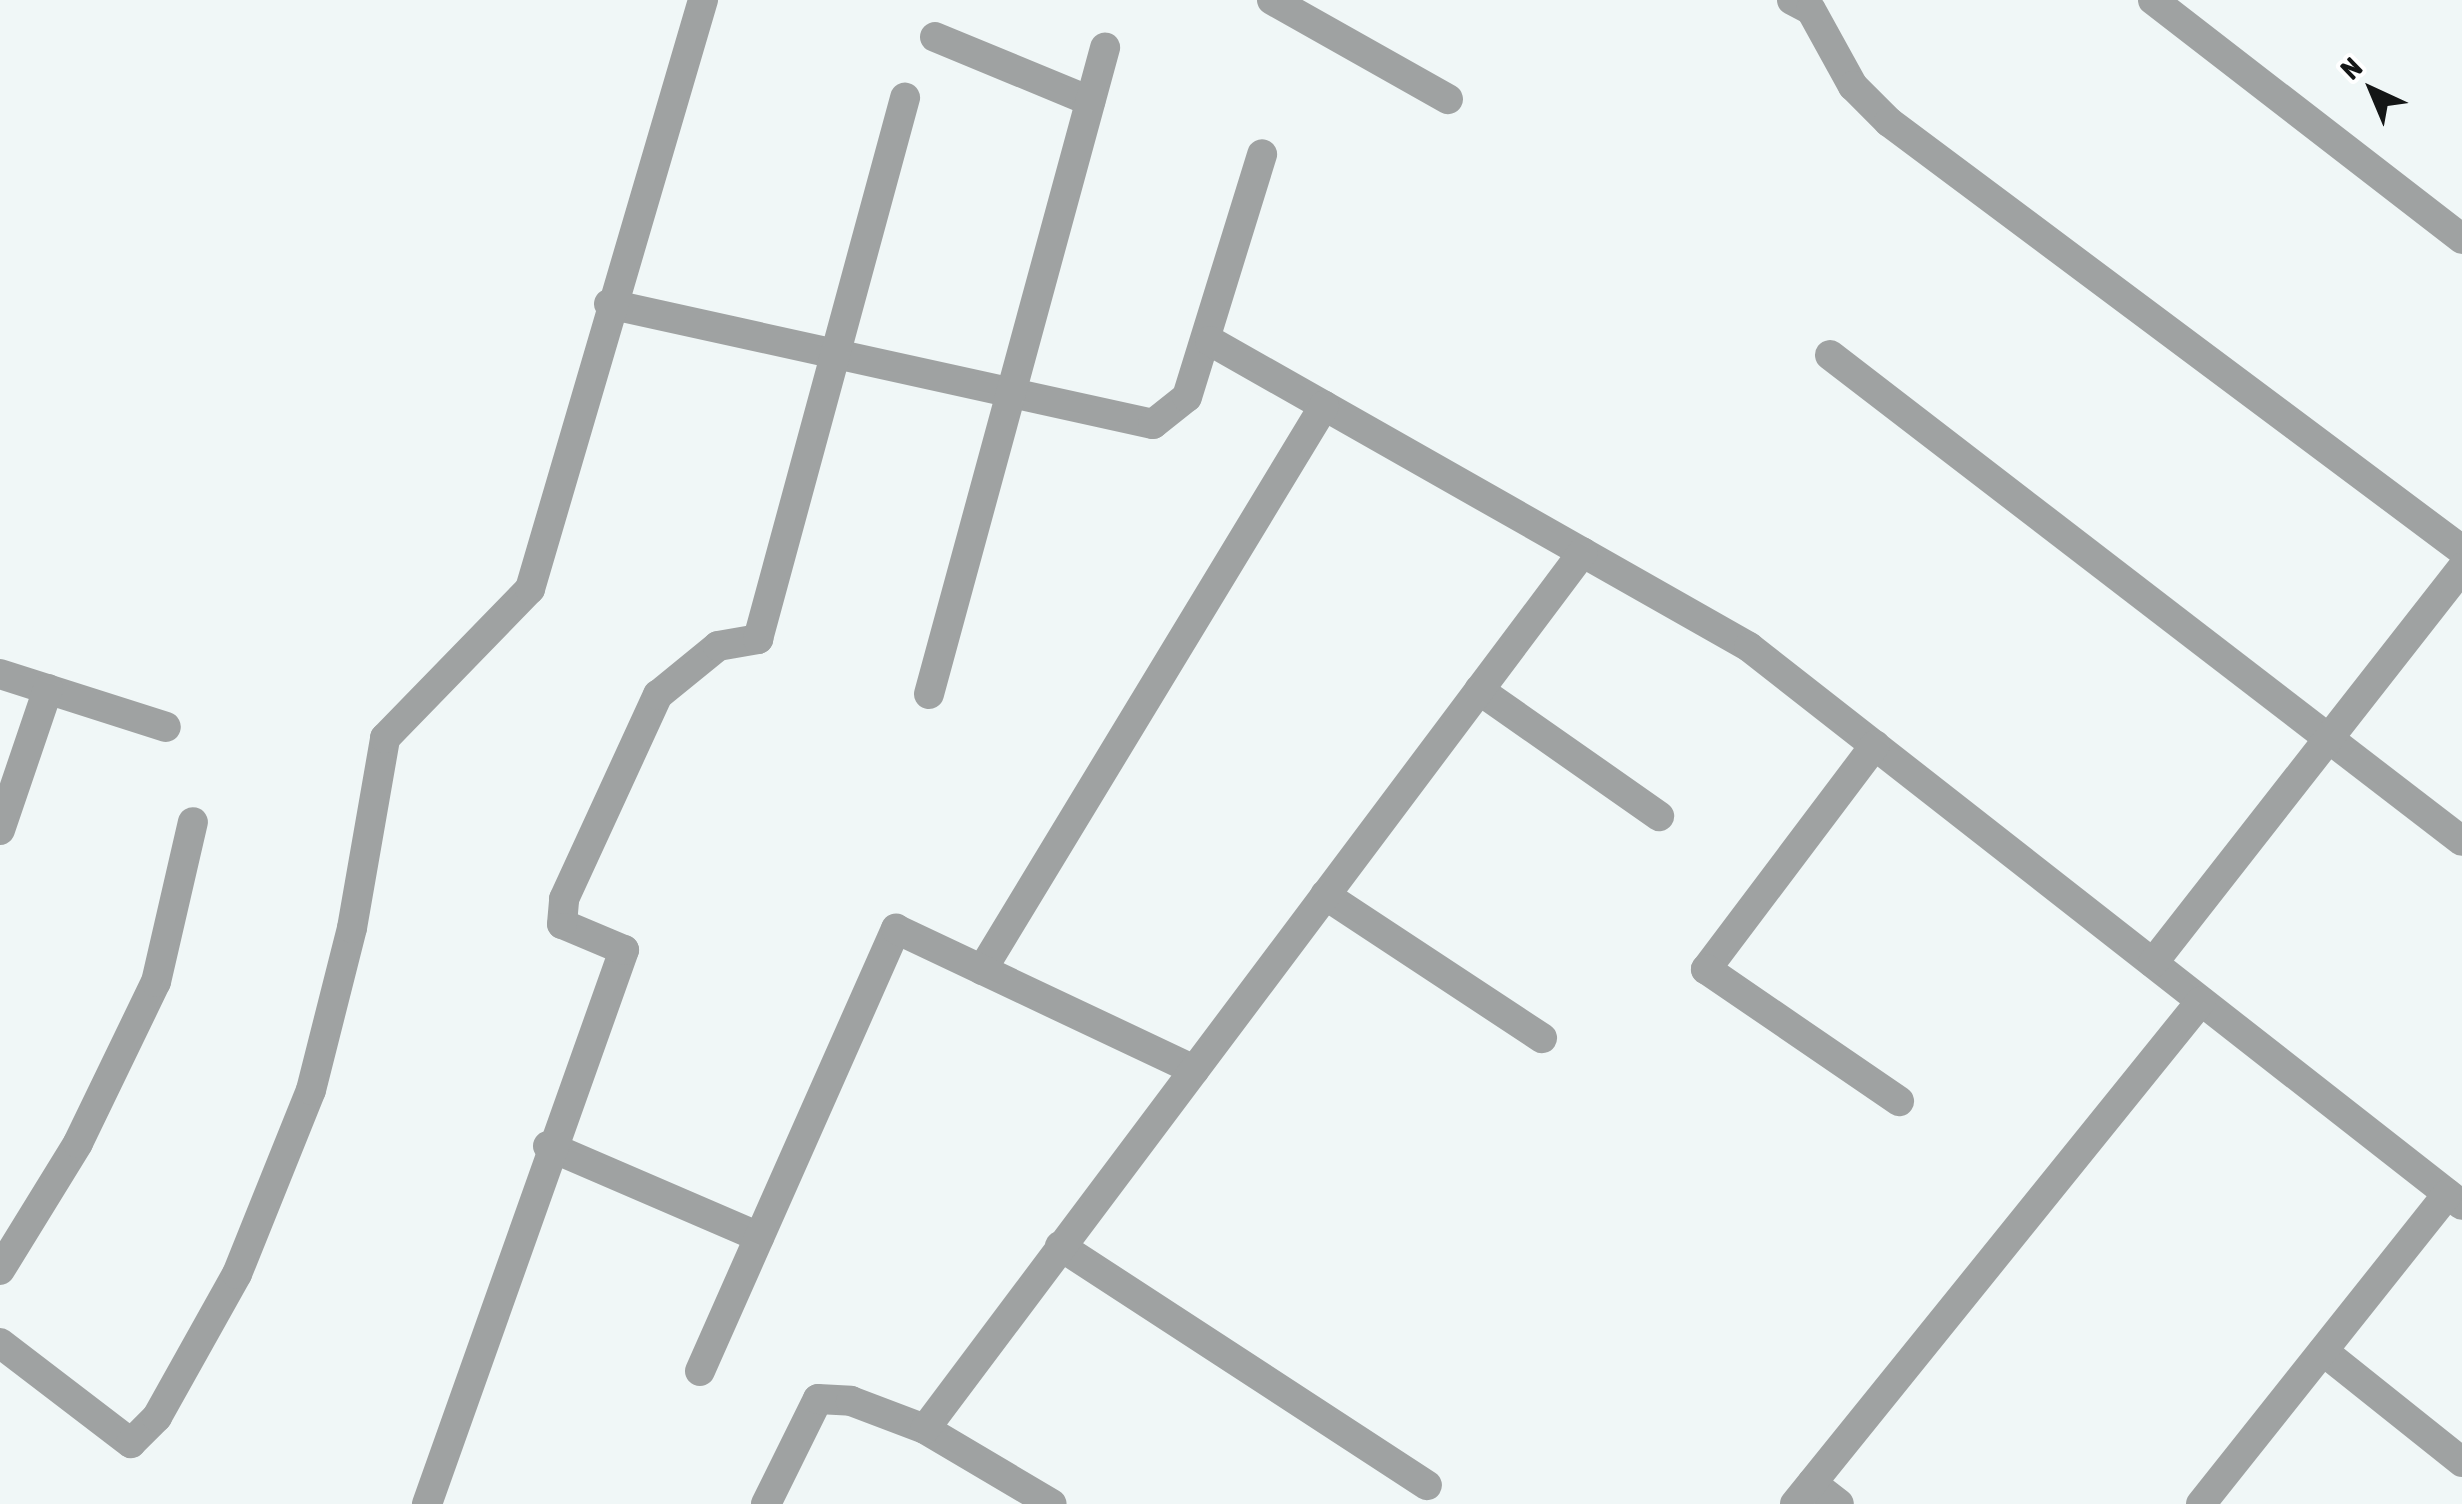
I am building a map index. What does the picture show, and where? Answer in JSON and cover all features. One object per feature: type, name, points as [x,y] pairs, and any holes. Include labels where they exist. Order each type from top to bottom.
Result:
[{"type":"street","points":[[0,1343],[131,1443],[158,1417],[237,1274],[311,1090],[352,928],[385,738],[530,589],[609,304],[703,0]]},
{"type":"street","points":[[1272,0],[1448,98]]},
{"type":"street","points":[[1792,0],[1811,10],[1853,86],[1889,122],[2462,550]]},
{"type":"street","points":[[2153,0],[2462,238]]},
{"type":"street","points":[[935,37],[1090,101]]},
{"type":"street","points":[[930,694],[1008,391],[1105,48]]},
{"type":"street","points":[[427,1504],[548,1146],[624,950],[562,924],[564,900],[658,696],[718,646],[758,639],[905,98]]},
{"type":"street","points":[[609,304],[1153,424],[1187,397],[1210,341],[1262,154]]},
{"type":"street","points":[[1210,341],[1749,647],[2455,1199],[2323,1351],[2202,1504]]},
{"type":"street","points":[[1830,354],[2462,842]]},
{"type":"street","points":[[982,970],[1324,406]]},
{"type":"street","points":[[926,1429],[1582,552]]},
{"type":"street","points":[[2154,963],[2332,741],[2462,568]]},
{"type":"street","points":[[0,674],[166,728]]},
{"type":"street","points":[[0,830],[48,689]]},
{"type":"street","points":[[1479,690],[1659,816]]},
{"type":"street","points":[[1874,745],[1706,969],[1899,1101]]},
{"type":"street","points":[[0,1270],[78,1143],[156,982],[194,822]]},
{"type":"street","points":[[1325,895],[1542,1038]]},
{"type":"street","points":[[700,1371],[896,930],[1194,1070]]},
{"type":"street","points":[[1839,1504],[1803,1494],[2202,1001]]},
{"type":"street","points":[[548,1146],[760,1237]]},
{"type":"street","points":[[1060,1246],[1427,1485]]},
{"type":"street","points":[[2323,1351],[2462,1462]]},
{"type":"street","points":[[766,1504],[818,1399],[851,1400],[926,1429],[1052,1504]]}]
